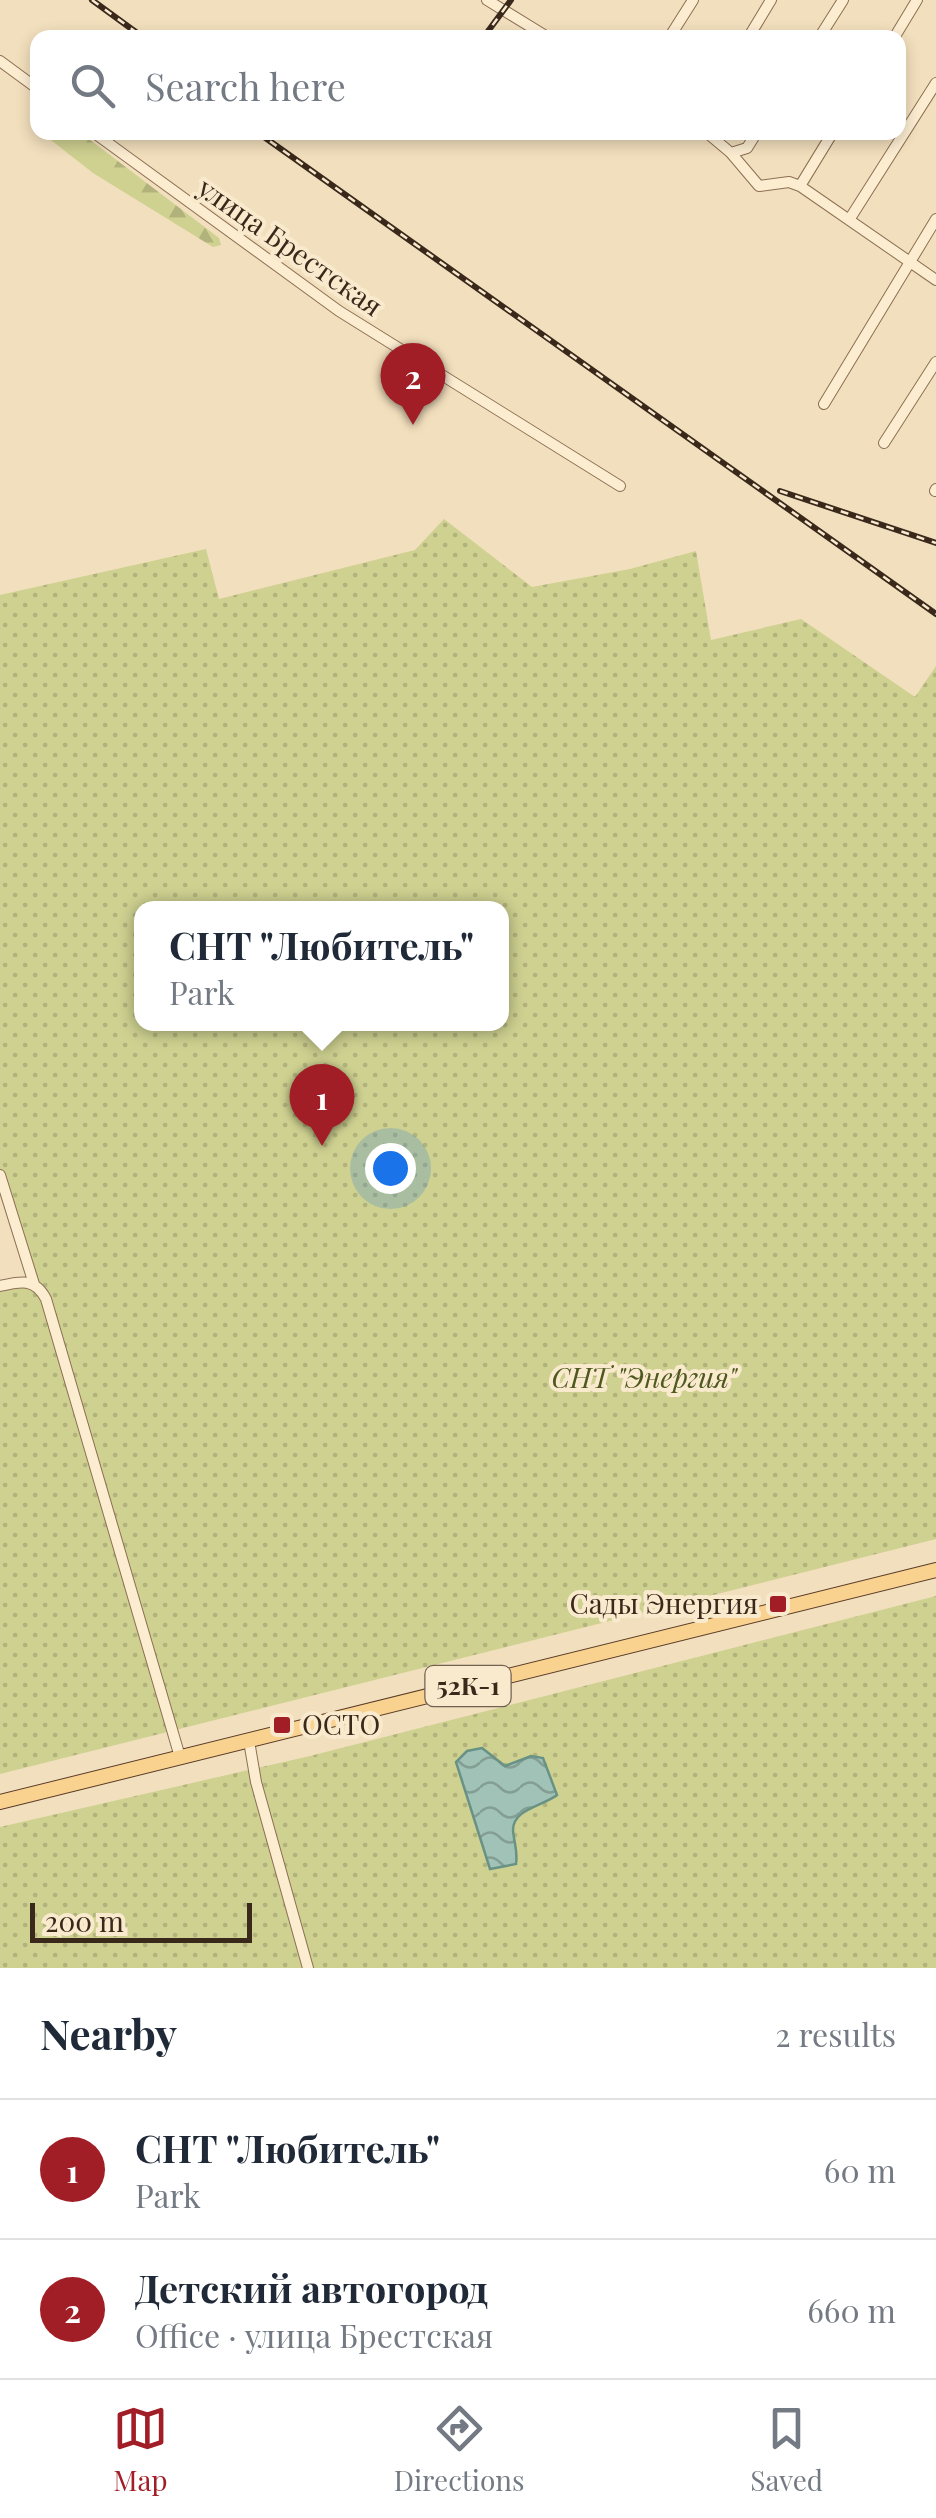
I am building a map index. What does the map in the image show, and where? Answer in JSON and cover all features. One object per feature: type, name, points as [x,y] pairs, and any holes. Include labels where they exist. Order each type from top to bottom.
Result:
[{"type":"main road","name":"52К-1","points":[[0,1802],[936,1570]]},
{"type":"street","points":[[488,0],[535,30]]},
{"type":"street","points":[[674,30],[693,0]]},
{"type":"street","points":[[753,30],[771,0]]},
{"type":"street","points":[[823,30],[843,0]]},
{"type":"street","points":[[899,30],[918,0]]},
{"type":"street","points":[[0,61],[30,83]]},
{"type":"street","points":[[906,130],[936,83]]},
{"type":"street","name":"улица Брестская","points":[[103,140],[339,311],[620,486]]},
{"type":"street","points":[[716,140],[759,186],[790,182],[800,186],[936,280]]},
{"type":"street","points":[[731,153],[747,148],[752,140]]},
{"type":"street","points":[[800,186],[829,140]]},
{"type":"street","points":[[849,220],[900,140]]},
{"type":"street","points":[[824,404],[936,219]]},
{"type":"street","points":[[884,444],[936,362]]},
{"type":"street","points":[[0,1175],[34,1284],[46,1299],[64,1352],[180,1757]]},
{"type":"street","points":[[0,1286],[25,1280],[34,1284]]},
{"type":"street","points":[[250,1741],[257,1787],[308,1968]]},
{"type":"green space","points":[[51,140],[90,140],[219,238],[221,245],[213,247],[93,173]]},
{"type":"green space","name":"СНТ \"Энергия\"","points":[[444,519],[532,587],[630,569],[696,551],[711,640],[801,619],[915,697],[936,666],[936,1539],[0,1774],[0,1292],[36,1281],[0,1187],[0,595],[206,549],[219,599],[415,550]]},
{"type":"green space","points":[[936,1596],[936,1968],[0,1968],[0,1827],[310,1756]]},
{"type":"water","points":[[482,1748],[505,1766],[531,1756],[543,1758],[557,1795],[523,1813],[514,1823],[516,1864],[490,1869],[456,1762],[467,1751]]},
{"type":"railway","points":[[92,0],[133,30]]},
{"type":"railway","points":[[489,30],[511,0]]},
{"type":"railway","points":[[268,140],[936,614]]},
{"type":"railway","points":[[780,491],[936,543]]},
{"type":"place","name":"Детский автогород","points":[[413,425]]},
{"type":"place","name":"СНТ \"Любитель\"","points":[[322,1146]]},
{"type":"place","name":"Сады Энергия","points":[[778,1604]]},
{"type":"place","name":"ОСТО","points":[[282,1725]]}]
